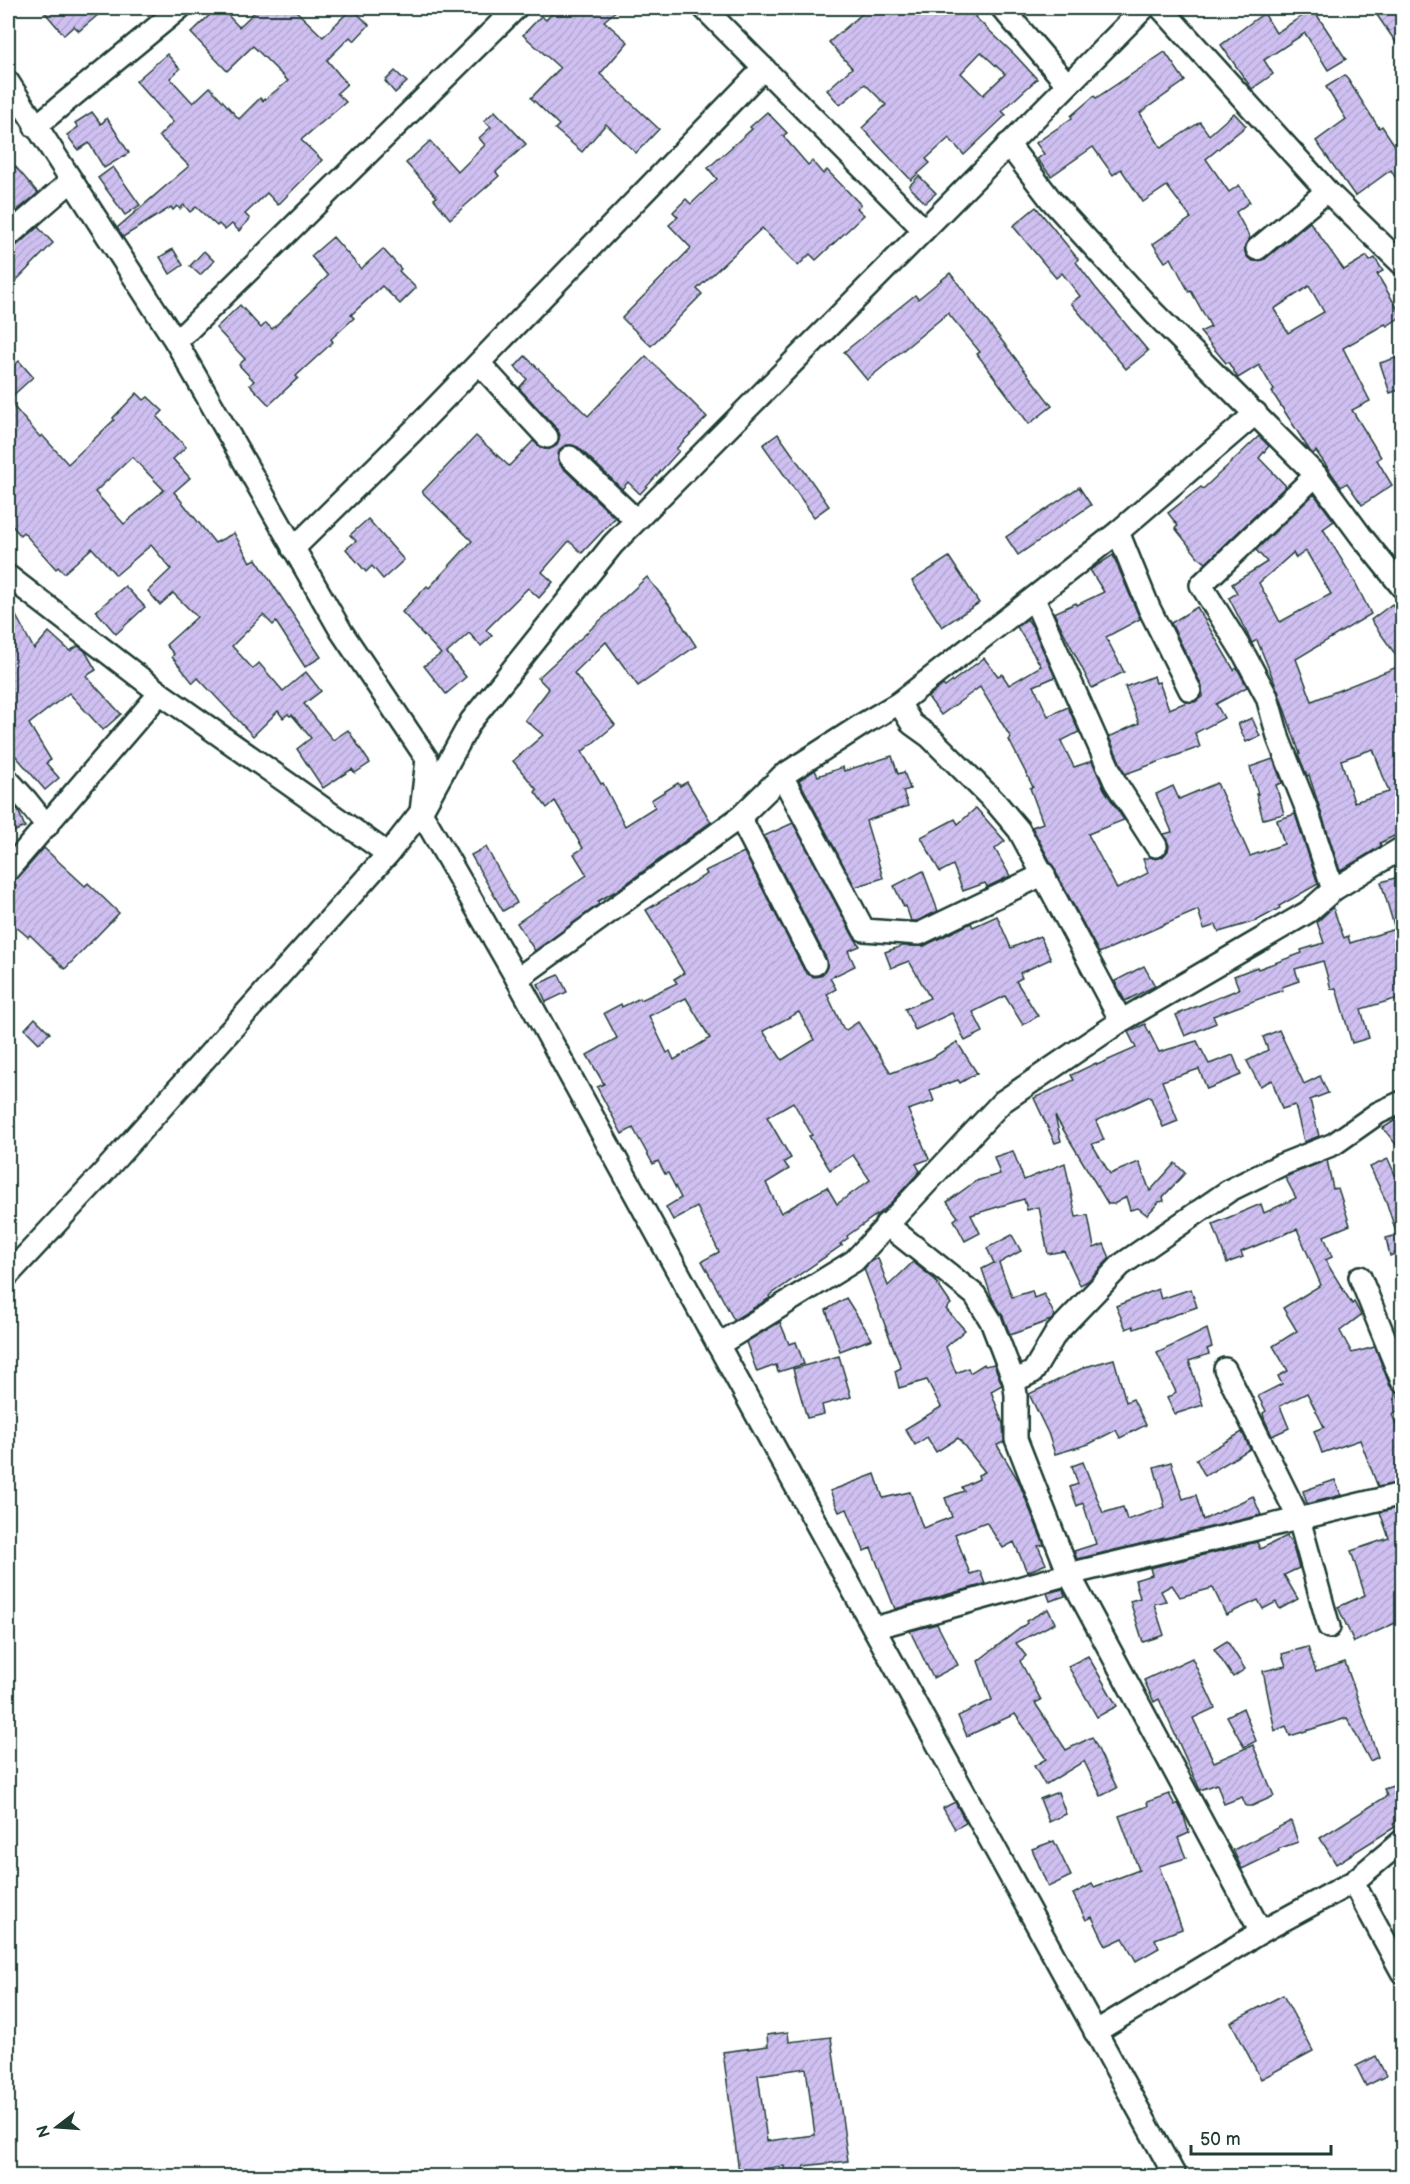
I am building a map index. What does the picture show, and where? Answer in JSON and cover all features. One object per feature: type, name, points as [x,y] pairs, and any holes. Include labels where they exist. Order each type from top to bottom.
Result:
[{"type":"street","points":[[35,127],[180,8]]},
{"type":"street","points":[[176,342],[516,8]]},
{"type":"street","points":[[704,8],[924,230]]},
{"type":"street","points":[[1002,8],[1067,84]]},
{"type":"street","points":[[8,1275],[103,1173],[388,854],[421,812],[471,721],[613,544],[1144,8]]},
{"type":"street","points":[[1161,8],[1328,191],[1402,264]]},
{"type":"street","points":[[293,549],[412,432],[764,68]]},
{"type":"street","points":[[8,82],[176,342],[341,631],[427,759],[421,812],[517,979],[1175,2176]]},
{"type":"street","points":[[1008,144],[1051,200],[1154,314],[1316,475],[1402,587]]},
{"type":"street","points":[[8,236],[71,181]]},
{"type":"street","points":[[1257,249],[1328,191]]},
{"type":"street","points":[[479,363],[547,437]]},
{"type":"street","points":[[517,979],[740,817],[782,776],[900,703],[1118,532],[1256,413]]},
{"type":"street","points":[[570,457],[636,520]]},
{"type":"street","points":[[1316,475],[1201,585],[1245,656],[1267,697],[1279,740],[1307,810],[1333,890]]},
{"type":"street","points":[[1118,532],[1149,608],[1190,690]]},
{"type":"street","points":[[9,578],[160,693],[388,854]]},
{"type":"street","points":[[1034,599],[1115,782],[1156,846]]},
{"type":"street","points":[[8,870],[160,693]]},
{"type":"street","points":[[900,703],[912,724],[930,737],[997,804],[1019,830],[1121,1021]]},
{"type":"street","points":[[782,776],[864,930],[919,934],[1044,874]]},
{"type":"street","points":[[8,780],[47,826]]},
{"type":"street","points":[[740,817],[815,964]]},
{"type":"street","points":[[718,1345],[854,1261],[1002,1102],[1121,1021],[1308,912],[1333,890],[1402,848]]},
{"type":"street","points":[[1014,1381],[1033,1372],[1056,1333],[1121,1265],[1230,1190],[1281,1165],[1334,1144],[1378,1113],[1402,1102]]},
{"type":"street","points":[[886,1224],[975,1294],[991,1321],[1014,1381],[1016,1439],[1069,1574],[1261,1932]]},
{"type":"street","points":[[1360,1277],[1402,1381]]},
{"type":"street","points":[[1225,1369],[1299,1519],[1329,1627]]},
{"type":"street","points":[[874,1628],[1069,1574],[1402,1494]]},
{"type":"street","points":[[1095,2032],[1261,1932],[1353,1882],[1402,1841]]},
{"type":"street","points":[[1353,1882],[1402,1972]]},
{"type":"building","points":[[41,8],[106,8],[79,31],[74,26],[64,35]]},
{"type":"building","points":[[217,8],[221,8],[239,27],[259,8],[293,8],[323,37],[352,8],[369,25],[354,41],[350,37],[327,60],[347,84],[337,93],[346,102],[301,140],[322,160],[278,205],[267,193],[245,214],[250,219],[239,231],[232,224],[225,230],[219,224],[217,226],[196,207],[190,212],[184,205],[180,209],[177,206],[173,210],[171,207],[123,237],[117,228],[189,166],[159,136],[173,122],[136,81],[167,54],[180,69],[170,78],[193,103],[210,87],[239,119],[260,98],[263,101],[288,81],[253,46],[227,71],[191,33]]},
{"type":"building","points":[[557,8],[619,8],[604,21],[628,42],[600,74],[659,129],[636,153],[606,124],[582,152],[555,129],[559,125],[531,98],[560,68],[523,35],[541,16],[546,20]]},
{"type":"building","points":[[869,8],[970,8],[977,15],[975,17],[1037,79],[1002,111],[1006,115],[964,155],[949,138],[926,159],[930,163],[911,180],[862,128],[886,105],[865,84],[840,105],[827,90],[852,68],[829,42]],"holes":[[[981,52],[1005,74],[983,95],[961,73]]]},
{"type":"building","points":[[1372,8],[1402,8],[1402,51]]},
{"type":"building","points":[[1313,9],[1346,59],[1328,70],[1305,33],[1264,60],[1273,74],[1252,89],[1221,45],[1264,13],[1276,33]]},
{"type":"building","points":[[1165,52],[1185,81],[1140,113],[1161,148],[1200,122],[1209,135],[1234,113],[1246,126],[1206,159],[1229,192],[1239,185],[1250,202],[1236,212],[1250,238],[1245,245],[1248,258],[1253,261],[1265,259],[1310,222],[1344,270],[1367,256],[1370,261],[1375,258],[1383,271],[1377,274],[1402,316],[1343,348],[1370,401],[1352,410],[1381,457],[1377,460],[1392,485],[1362,505],[1347,483],[1341,487],[1316,451],[1313,454],[1310,451],[1272,392],[1274,390],[1259,365],[1238,378],[1228,362],[1226,363],[1200,332],[1211,327],[1171,258],[1165,262],[1153,244],[1191,218],[1167,186],[1143,202],[1121,169],[1113,175],[1093,147],[1051,176],[1037,159],[1044,154],[1036,143],[1072,118],[1071,116],[1094,96],[1096,98]],"holes":[[[1309,286],[1324,312],[1288,333],[1274,309]]]},
{"type":"building","points":[[395,71],[407,82],[395,93],[385,81]]},
{"type":"building","points":[[1345,75],[1379,128],[1382,126],[1402,156],[1402,189],[1391,170],[1355,196],[1316,141],[1346,119],[1326,87]]},
{"type":"building","points":[[495,111],[526,144],[496,172],[499,176],[450,219],[434,199],[437,197],[406,163],[430,141],[458,172],[485,145],[479,138],[491,127],[484,121]]},
{"type":"building","points":[[92,112],[101,124],[107,118],[129,153],[104,168],[89,143],[78,150],[67,135],[78,127],[75,123]]},
{"type":"building","points":[[767,112],[787,133],[783,136],[808,165],[812,161],[823,174],[827,170],[861,205],[857,208],[864,215],[816,260],[810,254],[798,266],[762,228],[697,289],[702,294],[651,346],[622,318],[691,248],[669,225],[678,217],[673,212],[686,199],[691,204],[717,179],[708,168],[752,129],[750,127]]},
{"type":"building","points":[[8,158],[38,193],[14,213],[8,204]]},
{"type":"building","points":[[113,167],[140,205],[125,215],[98,178]]},
{"type":"building","points":[[919,176],[936,193],[925,203],[909,186]]},
{"type":"building","points":[[1036,207],[1078,259],[1076,262],[1095,287],[1148,351],[1126,369],[1071,303],[1080,296],[1062,273],[1056,278],[1013,226]]},
{"type":"building","points":[[38,227],[53,243],[8,289],[8,248],[16,246]]},
{"type":"building","points":[[333,237],[361,269],[383,249],[401,269],[399,271],[416,288],[400,304],[382,286],[351,315],[354,318],[331,339],[333,342],[269,405],[250,385],[254,381],[239,365],[245,359],[216,328],[240,305],[261,328],[266,323],[272,329],[328,276],[311,256]]},
{"type":"building","points":[[173,249],[183,265],[170,274],[160,257]]},
{"type":"building","points":[[204,251],[214,261],[200,275],[190,266]]},
{"type":"building","points":[[950,273],[1052,406],[1029,424],[977,354],[980,352],[948,313],[867,380],[844,352],[915,295],[918,299]]},
{"type":"building","points":[[525,356],[588,416],[646,356],[707,417],[676,449],[679,451],[640,494],[628,482],[622,489],[578,447],[567,445],[560,449],[558,460],[561,466],[615,518],[582,553],[569,541],[542,572],[553,582],[539,598],[528,588],[486,630],[492,636],[481,646],[469,633],[447,653],[466,677],[446,694],[424,666],[441,654],[402,612],[427,586],[429,588],[472,541],[422,492],[476,436],[509,466],[533,441],[544,449],[556,446],[560,435],[557,429],[519,388],[527,379],[515,367]]},
{"type":"building","points":[[1402,356],[1402,389],[1390,393],[1380,363]]},
{"type":"building","points":[[19,361],[33,377],[8,400],[8,371]]},
{"type":"building","points":[[137,393],[144,400],[148,397],[163,411],[157,417],[186,447],[173,459],[190,478],[174,492],[215,543],[234,533],[250,562],[256,559],[321,657],[305,667],[276,622],[273,625],[263,615],[232,646],[253,669],[259,663],[283,691],[306,672],[321,691],[304,704],[333,740],[348,730],[370,763],[355,773],[352,769],[323,788],[297,749],[311,738],[292,715],[288,714],[283,718],[278,711],[253,736],[198,678],[193,683],[172,657],[174,654],[166,645],[197,617],[173,593],[160,605],[148,591],[171,569],[151,545],[116,575],[92,548],[64,573],[58,567],[56,569],[23,532],[20,535],[8,521],[8,400],[40,437],[42,435],[68,464],[114,420],[113,418]],"holes":[[[132,457],[164,490],[124,524],[95,492]]]},
{"type":"building","points":[[778,434],[829,506],[814,517],[763,445]]},
{"type":"building","points":[[1259,436],[1269,446],[1259,458],[1286,486],[1206,563],[1198,557],[1175,528],[1178,526],[1168,513],[1201,487],[1203,489]]},
{"type":"building","points":[[1079,487],[1091,505],[1018,555],[1006,537]]},
{"type":"building","points":[[1314,494],[1334,521],[1323,529],[1354,580],[1371,614],[1296,659],[1312,701],[1402,665],[1402,832],[1380,843],[1381,846],[1340,871],[1309,775],[1307,776],[1298,754],[1300,754],[1278,691],[1257,640],[1252,643],[1229,598],[1237,593],[1232,584],[1267,562],[1256,550]],"holes":[[[1306,551],[1331,594],[1280,622],[1259,583],[1293,553],[1296,558]],[[1373,749],[1389,792],[1354,802],[1341,760]]]},
{"type":"building","points":[[368,519],[404,560],[383,579],[372,566],[366,572],[346,549],[356,541],[350,535]]},
{"type":"building","points":[[1113,555],[1140,619],[1106,637],[1124,672],[1092,688],[1054,613],[1104,592],[1090,570]]},
{"type":"building","points":[[949,557],[979,603],[942,627],[912,581]]},
{"type":"building","points":[[647,577],[670,606],[696,646],[638,686],[606,642],[574,673],[615,725],[582,752],[601,784],[603,783],[625,826],[655,807],[651,800],[678,783],[680,786],[687,782],[711,822],[616,891],[598,901],[599,904],[535,951],[517,923],[587,875],[574,854],[583,848],[555,801],[547,808],[535,792],[537,790],[513,761],[543,735],[525,720],[549,689],[538,678]]},
{"type":"building","points":[[125,586],[145,607],[116,634],[96,611]]},
{"type":"building","points":[[8,601],[34,649],[49,632],[70,651],[78,646],[85,651],[96,670],[86,676],[121,714],[103,730],[69,693],[29,724],[51,760],[46,763],[59,778],[45,790],[8,747]]},
{"type":"building","points":[[1392,604],[1402,618],[1402,664],[1371,620]]},
{"type":"building","points":[[1197,607],[1234,670],[1237,668],[1247,687],[1216,704],[1224,718],[1195,733],[1200,747],[1125,774],[1109,737],[1139,723],[1125,687],[1154,676],[1156,683],[1159,682],[1169,709],[1187,702],[1195,702],[1203,696],[1201,684],[1171,623]]},
{"type":"building","points":[[1027,619],[1055,677],[1034,686],[1048,716],[1068,707],[1079,732],[1061,741],[1074,767],[1092,761],[1104,789],[1124,820],[1088,834],[1117,889],[1148,873],[1143,859],[1150,857],[1156,859],[1168,851],[1169,845],[1164,834],[1172,832],[1156,794],[1173,786],[1179,799],[1217,783],[1250,856],[1284,844],[1277,820],[1295,814],[1318,884],[1256,921],[1219,932],[1216,925],[1204,929],[1198,910],[1099,953],[1032,827],[1043,823],[1030,788],[1033,787],[1009,740],[1011,738],[980,687],[941,715],[928,697],[984,658],[998,676],[1002,674],[1009,685],[1041,666],[1017,627]]},
{"type":"building","points":[[1252,718],[1260,736],[1246,742],[1238,724]]},
{"type":"building","points":[[892,756],[898,774],[904,772],[910,789],[903,791],[908,806],[866,821],[883,878],[855,887],[799,780],[815,770],[818,776],[843,767],[844,771]]},
{"type":"building","points":[[1273,759],[1282,783],[1276,785],[1284,814],[1263,819],[1250,767]]},
{"type":"building","points":[[8,798],[18,810],[25,827],[8,834]]},
{"type":"building","points":[[976,808],[1005,841],[995,849],[1010,876],[987,887],[985,883],[963,891],[953,865],[940,872],[921,837],[955,819],[958,824]]},
{"type":"building","points":[[793,823],[860,946],[848,951],[855,966],[830,978],[836,989],[827,994],[843,1028],[846,1030],[858,1022],[891,1073],[932,1058],[957,1042],[977,1073],[960,1083],[958,1080],[930,1090],[934,1101],[908,1110],[929,1159],[916,1164],[920,1171],[886,1208],[847,1236],[848,1238],[840,1244],[842,1245],[769,1296],[770,1298],[734,1320],[702,1261],[719,1252],[697,1207],[673,1220],[666,1207],[681,1198],[668,1173],[665,1174],[658,1161],[653,1164],[633,1128],[622,1134],[597,1087],[604,1084],[587,1055],[617,1038],[604,1013],[621,1004],[622,1007],[640,998],[641,1000],[677,983],[674,979],[684,973],[646,910],[707,874],[705,871],[744,852],[804,970],[814,977],[820,976],[825,971],[828,965],[826,958],[764,836]],"holes":[[[686,998],[710,1038],[674,1060],[670,1051],[667,1053],[649,1016]],[[799,1012],[814,1040],[782,1060],[763,1031]],[[793,1102],[812,1135],[809,1136],[830,1170],[853,1155],[870,1180],[837,1204],[827,1187],[781,1213],[766,1183],[789,1169],[784,1162],[791,1158],[767,1117]]]},
{"type":"building","points":[[486,847],[517,903],[503,911],[471,855]]},
{"type":"building","points":[[44,848],[85,886],[88,883],[119,913],[65,969],[30,935],[28,937],[8,920],[8,897],[16,886],[10,882],[18,878]]},
{"type":"building","points":[[923,871],[938,911],[917,921],[911,921],[906,906],[904,907],[894,886]]},
{"type":"building","points":[[1402,876],[1402,997],[1361,1009],[1369,1038],[1352,1043],[1336,988],[1331,989],[1323,961],[1295,969],[1299,981],[1282,987],[1283,990],[1213,1016],[1216,1023],[1185,1036],[1176,1015],[1239,989],[1234,976],[1302,953],[1301,950],[1324,943],[1317,922],[1332,908],[1344,938],[1348,936],[1350,943],[1395,929],[1381,882]]},
{"type":"building","points":[[997,916],[1011,948],[1040,936],[1051,959],[1020,973],[1022,978],[1016,981],[1038,1016],[1023,1025],[1005,996],[973,1012],[983,1032],[965,1041],[952,1013],[915,1030],[905,1009],[930,998],[909,961],[891,968],[885,952],[902,946],[924,946],[971,923],[973,927]]},
{"type":"building","points":[[1144,966],[1155,986],[1125,1001],[1115,981]]},
{"type":"building","points":[[559,975],[567,992],[546,1002],[538,984]]},
{"type":"building","points":[[35,1018],[50,1033],[39,1043],[25,1029]]},
{"type":"building","points":[[1145,1024],[1159,1052],[1197,1041],[1209,1064],[1233,1055],[1241,1075],[1207,1089],[1199,1069],[1162,1081],[1178,1121],[1163,1127],[1150,1096],[1096,1121],[1104,1140],[1092,1144],[1110,1174],[1139,1162],[1150,1191],[1175,1163],[1185,1173],[1163,1197],[1164,1201],[1159,1202],[1147,1215],[1138,1208],[1130,1210],[1126,1197],[1114,1204],[1108,1204],[1055,1116],[1061,1141],[1055,1143],[1034,1098],[1074,1080],[1071,1075],[1136,1048],[1128,1032]]},
{"type":"building","points":[[1279,1030],[1304,1084],[1320,1076],[1328,1093],[1310,1100],[1319,1136],[1304,1142],[1295,1105],[1282,1109],[1272,1080],[1260,1086],[1247,1061],[1268,1050],[1263,1037]]},
{"type":"building","points":[[1402,1116],[1402,1152],[1383,1128]]},
{"type":"building","points":[[1013,1151],[1024,1180],[1065,1163],[1076,1217],[1088,1215],[1094,1248],[1104,1244],[1110,1258],[1088,1281],[1080,1285],[1064,1251],[1048,1254],[1039,1207],[1027,1210],[1024,1199],[971,1215],[980,1233],[965,1241],[954,1220],[958,1217],[947,1202],[976,1181],[1000,1174],[994,1157]]},
{"type":"building","points":[[1388,1159],[1402,1190],[1402,1251],[1390,1256],[1386,1238],[1397,1235],[1386,1201],[1370,1167]]},
{"type":"building","points":[[1327,1160],[1333,1189],[1338,1188],[1350,1225],[1324,1236],[1332,1257],[1325,1260],[1361,1315],[1340,1331],[1352,1353],[1375,1347],[1390,1386],[1396,1392],[1402,1408],[1392,1414],[1402,1440],[1402,1482],[1378,1487],[1360,1440],[1322,1453],[1314,1431],[1324,1427],[1307,1393],[1280,1406],[1289,1428],[1272,1436],[1264,1418],[1263,1413],[1266,1411],[1258,1396],[1282,1384],[1278,1376],[1288,1371],[1273,1346],[1297,1331],[1283,1308],[1321,1285],[1297,1229],[1241,1252],[1243,1257],[1227,1263],[1213,1224],[1261,1204],[1264,1213],[1296,1198],[1285,1177]]},
{"type":"building","points":[[1012,1235],[1021,1251],[999,1263],[1012,1297],[1032,1291],[1034,1298],[1044,1294],[1055,1316],[1051,1320],[1010,1335],[1003,1316],[992,1298],[982,1269],[994,1263],[987,1248]]},
{"type":"building","points":[[878,1258],[888,1286],[913,1262],[934,1279],[951,1304],[946,1309],[965,1330],[946,1347],[956,1373],[968,1368],[970,1373],[984,1364],[985,1366],[994,1364],[1002,1385],[991,1391],[1003,1424],[1004,1442],[997,1445],[1018,1480],[1044,1545],[1038,1546],[1046,1564],[1027,1572],[1014,1542],[1003,1548],[986,1522],[955,1534],[970,1574],[980,1571],[985,1584],[895,1609],[871,1548],[864,1551],[847,1509],[839,1512],[830,1491],[875,1474],[883,1498],[910,1492],[923,1528],[952,1517],[945,1498],[964,1491],[962,1487],[979,1479],[978,1475],[985,1472],[958,1438],[936,1452],[927,1437],[915,1445],[905,1429],[941,1407],[927,1380],[899,1388],[895,1371],[901,1368],[864,1269],[871,1261]]},
{"type":"building","points":[[1158,1289],[1161,1299],[1191,1289],[1197,1307],[1134,1329],[1133,1326],[1126,1329],[1116,1306]]},
{"type":"building","points":[[846,1298],[872,1339],[840,1351],[826,1310]]},
{"type":"building","points":[[780,1322],[789,1344],[796,1342],[804,1364],[778,1372],[776,1365],[757,1372],[746,1342]]},
{"type":"building","points":[[1207,1329],[1212,1347],[1207,1349],[1209,1354],[1189,1361],[1203,1405],[1175,1414],[1167,1398],[1176,1392],[1157,1353]]},
{"type":"building","points":[[839,1356],[851,1397],[822,1405],[824,1414],[807,1418],[793,1369]]},
{"type":"building","points":[[1114,1359],[1126,1402],[1133,1399],[1146,1425],[1120,1438],[1116,1430],[1089,1444],[1055,1454],[1048,1433],[1029,1394],[1085,1367]]},
{"type":"building","points":[[1242,1432],[1250,1449],[1205,1476],[1196,1459]]},
{"type":"building","points":[[1083,1462],[1103,1513],[1123,1507],[1127,1520],[1165,1507],[1154,1467],[1171,1462],[1183,1499],[1196,1495],[1203,1520],[1253,1496],[1261,1515],[1077,1559],[1074,1551],[1096,1544],[1083,1503],[1077,1506],[1070,1487],[1078,1484],[1072,1466]]},
{"type":"building","points":[[1335,1480],[1341,1495],[1307,1504],[1303,1491]]},
{"type":"building","points":[[1402,1507],[1402,1620],[1354,1642],[1338,1607],[1365,1595],[1351,1551],[1389,1538],[1380,1512]]},
{"type":"building","points":[[1287,1536],[1299,1568],[1284,1575],[1298,1599],[1280,1609],[1276,1602],[1263,1609],[1258,1600],[1226,1615],[1213,1588],[1180,1597],[1172,1585],[1161,1591],[1166,1601],[1154,1604],[1164,1635],[1143,1642],[1130,1601],[1140,1598],[1135,1580],[1152,1575],[1150,1568],[1257,1542],[1260,1549]]},
{"type":"building","points":[[1063,1589],[1065,1596],[1050,1601],[1047,1593]]},
{"type":"building","points":[[1048,1609],[1055,1623],[1016,1643],[1026,1656],[1020,1661],[1041,1700],[1035,1703],[1066,1750],[1092,1737],[1117,1788],[1101,1796],[1084,1761],[1045,1785],[1034,1766],[1046,1759],[1015,1714],[967,1736],[958,1716],[992,1700],[978,1661],[1027,1623],[1026,1621]]},
{"type":"building","points":[[937,1624],[958,1665],[933,1678],[910,1631]]},
{"type":"building","points":[[1227,1641],[1245,1669],[1233,1677],[1214,1649]]},
{"type":"building","points":[[1308,1647],[1316,1672],[1345,1662],[1378,1757],[1370,1761],[1347,1718],[1290,1736],[1286,1726],[1275,1731],[1263,1671],[1286,1666],[1282,1654]]},
{"type":"building","points":[[1088,1656],[1117,1706],[1097,1717],[1068,1666]]},
{"type":"building","points":[[1192,1658],[1215,1708],[1193,1718],[1214,1762],[1253,1745],[1274,1796],[1252,1806],[1246,1806],[1242,1797],[1224,1804],[1217,1784],[1200,1790],[1159,1699],[1154,1702],[1144,1680]]},
{"type":"building","points":[[1243,1708],[1256,1741],[1244,1747],[1227,1716]]},
{"type":"building","points":[[1402,1783],[1402,1825],[1400,1820],[1393,1824],[1395,1827],[1336,1864],[1320,1838],[1387,1796],[1384,1789]]},
{"type":"building","points":[[1058,1792],[1066,1814],[1049,1822],[1040,1799]]},
{"type":"building","points":[[1169,1794],[1175,1805],[1178,1803],[1189,1833],[1178,1838],[1186,1858],[1159,1866],[1182,1929],[1155,1939],[1159,1948],[1136,1961],[1123,1938],[1106,1946],[1092,1917],[1086,1920],[1073,1894],[1092,1884],[1094,1887],[1139,1870],[1119,1816],[1148,1806],[1147,1802]]},
{"type":"building","points":[[955,1802],[966,1823],[955,1829],[943,1808]]},
{"type":"building","points":[[1291,1821],[1298,1842],[1278,1849],[1279,1851],[1242,1869],[1233,1850]]},
{"type":"building","points":[[1054,1841],[1071,1876],[1048,1887],[1032,1849]]},
{"type":"building","points":[[1283,1995],[1313,2051],[1261,2079],[1231,2022]]},
{"type":"building","points":[[788,2032],[789,2042],[831,2037],[848,2161],[804,2166],[805,2176],[786,2176],[784,2166],[739,2172],[723,2052],[768,2046],[767,2035]],"holes":[[[806,2068],[815,2135],[767,2141],[758,2075]]]},
{"type":"building","points":[[1376,2056],[1386,2076],[1366,2086],[1356,2066]]}]
